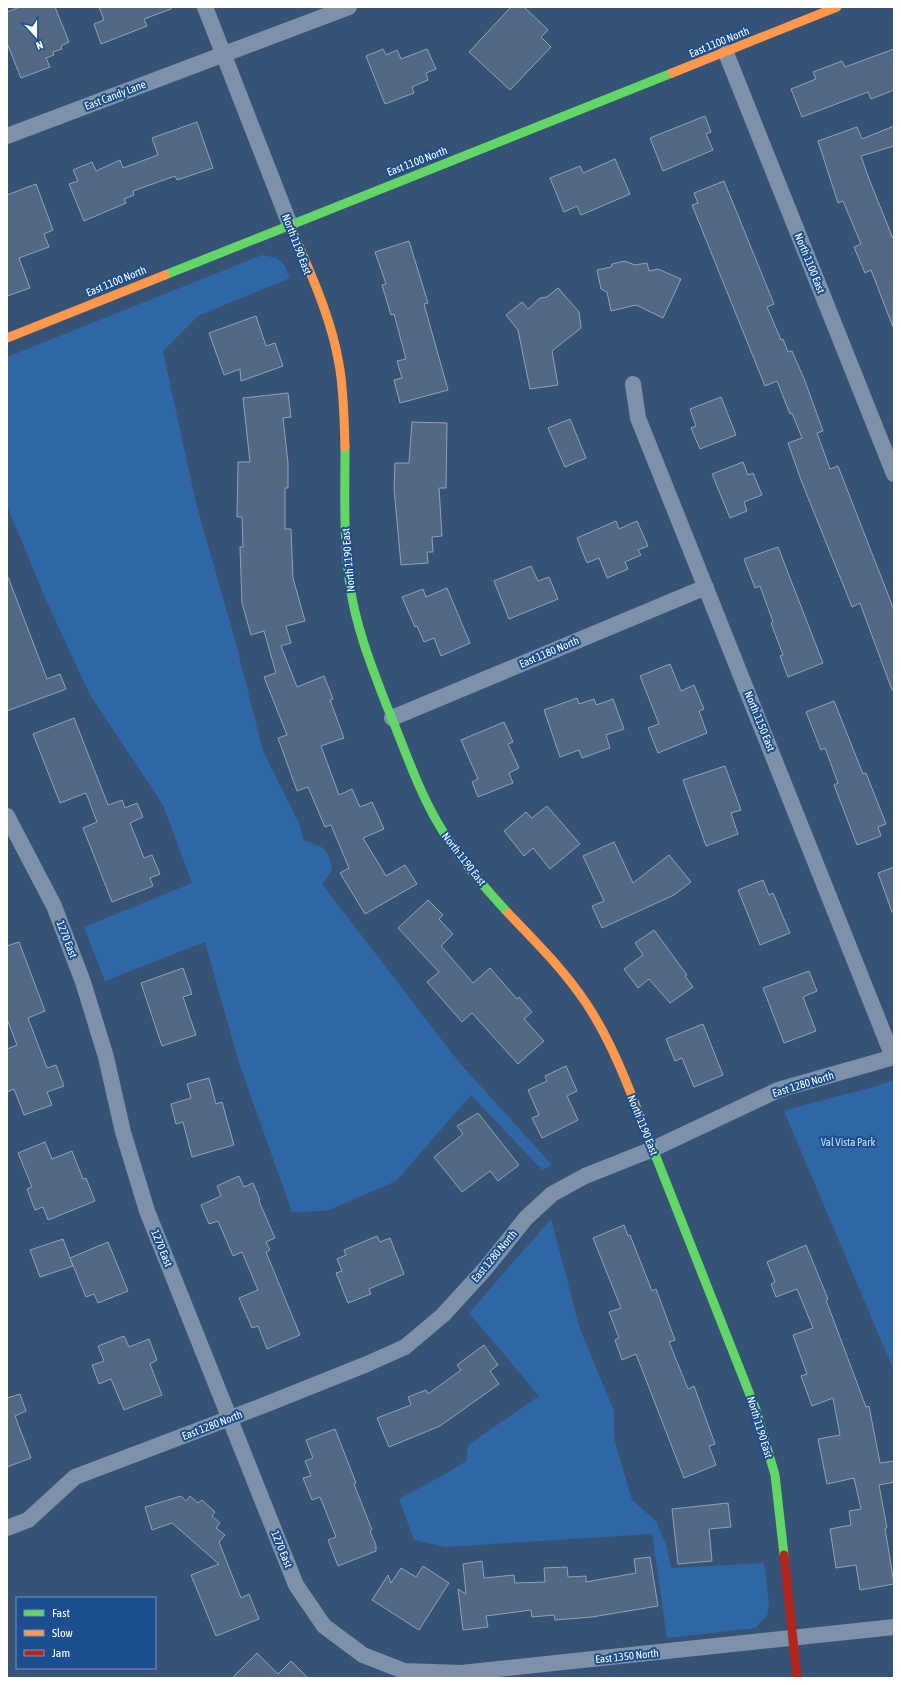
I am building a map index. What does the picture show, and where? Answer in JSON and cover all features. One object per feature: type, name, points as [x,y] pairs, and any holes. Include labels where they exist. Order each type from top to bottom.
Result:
[{"type":"street","name":"North 1190 East","points":[[205,7],[333,337],[342,380],[345,430],[344,522],[346,560],[350,589],[365,648],[427,805],[445,836],[466,865],[541,947],[585,1001],[613,1053],[653,1149],[758,1417],[775,1475],[794,1639],[797,1678]]},
{"type":"street","name":"East Candy Lane","points":[[7,136],[349,7]]},
{"type":"street","name":"East 1100 North","points":[[7,338],[837,7]]},
{"type":"street","name":"North 1100 East","points":[[726,52],[894,474]]},
{"type":"street","name":"North 1150 East","points":[[633,384],[638,418],[894,1057]]},
{"type":"street","name":"East 1180 North","points":[[392,718],[706,586]]},
{"type":"street","name":"1270 East","points":[[7,816],[54,906],[83,982],[106,1057],[123,1132],[146,1211],[296,1585],[324,1626],[364,1655]]},
{"type":"street","name":"East 1280 North","points":[[7,1528],[28,1520],[75,1477],[230,1418],[367,1364],[405,1347],[443,1315],[484,1269],[526,1218],[552,1194],[585,1176],[653,1149],[778,1090],[894,1057]]},
{"type":"street","name":"East 1350 North","points":[[364,1655],[404,1671],[462,1673],[794,1639],[894,1627]]},
{"type":"green space","points":[[262,255],[277,258],[285,266],[290,278],[198,316],[163,351],[196,503],[234,636],[263,751],[300,825],[303,840],[321,847],[325,850],[329,857],[332,871],[322,884],[458,1061],[552,1165],[542,1170],[471,1095],[396,1181],[327,1211],[292,1212],[239,1063],[205,942],[105,981],[84,927],[192,883],[163,805],[90,695],[46,600],[7,506],[7,357]]},
{"type":"green space","name":"Val Vista Park","points":[[894,1080],[894,1371],[784,1111],[867,1089]]},
{"type":"green space","points":[[551,1219],[580,1329],[614,1411],[614,1438],[632,1500],[656,1521],[667,1547],[671,1568],[764,1563],[769,1604],[767,1616],[755,1628],[667,1638],[652,1534],[446,1547],[414,1540],[399,1499],[466,1461],[468,1445],[539,1396],[469,1313]]},
{"type":"building","points":[[20,7],[55,7],[69,42],[61,46],[62,49],[53,52],[54,55],[46,58],[50,67],[21,78],[7,43],[7,12]]},
{"type":"building","points":[[99,7],[171,7],[171,9],[144,19],[147,26],[101,44],[94,24],[104,20]]},
{"type":"building","points":[[511,7],[524,7],[548,30],[541,37],[551,47],[510,90],[469,52]]},
{"type":"building","points":[[383,49],[386,55],[397,50],[401,59],[427,49],[436,69],[426,73],[428,80],[412,87],[414,93],[385,104],[366,56]]},
{"type":"building","points":[[894,49],[894,90],[871,99],[868,92],[802,117],[791,89],[816,79],[813,72],[842,61],[845,67]]},
{"type":"building","points":[[705,116],[711,132],[706,134],[713,150],[663,171],[650,138]]},
{"type":"building","points":[[197,122],[213,168],[177,180],[175,176],[133,191],[134,195],[124,199],[126,203],[84,221],[69,184],[78,181],[73,170],[92,162],[96,171],[120,160],[123,168],[158,155],[152,138]]},
{"type":"building","points":[[894,126],[894,146],[861,156],[894,241],[893,327],[871,270],[865,273],[854,247],[861,244],[843,201],[838,203],[818,141],[857,127],[862,139]]},
{"type":"building","points":[[615,159],[630,194],[581,215],[577,206],[564,212],[550,178],[580,166],[583,173]]},
{"type":"building","points":[[724,181],[774,304],[767,307],[781,340],[783,339],[788,352],[792,351],[805,381],[823,431],[817,433],[830,469],[838,466],[894,610],[894,690],[892,690],[860,603],[852,607],[801,480],[788,443],[802,438],[792,413],[790,414],[777,381],[765,386],[692,205],[698,203],[694,193]]},
{"type":"building","points":[[36,184],[53,230],[44,234],[49,247],[19,258],[30,288],[7,296],[7,195]]},
{"type":"building","points":[[409,241],[428,303],[424,304],[448,390],[400,403],[394,380],[402,378],[397,361],[406,359],[394,314],[391,315],[382,285],[386,284],[375,252]]},
{"type":"building","points":[[625,261],[635,265],[647,263],[649,271],[658,269],[681,279],[663,318],[636,305],[611,311],[607,292],[601,289],[597,270],[611,267],[612,264]]},
{"type":"building","points":[[558,288],[579,312],[581,328],[552,351],[558,385],[530,389],[518,330],[506,315],[522,302],[528,309],[540,298],[547,297]]},
{"type":"building","points":[[256,316],[266,346],[275,343],[283,366],[241,381],[240,369],[224,375],[209,333]]},
{"type":"building","points":[[288,393],[291,417],[283,418],[288,463],[288,488],[285,488],[285,529],[291,529],[293,578],[305,621],[286,626],[291,643],[281,646],[297,687],[324,676],[333,699],[330,700],[344,738],[321,746],[339,795],[352,789],[360,807],[372,802],[384,829],[363,838],[386,876],[405,865],[417,884],[365,914],[340,873],[349,868],[331,825],[325,827],[308,787],[297,791],[278,738],[287,735],[264,677],[276,673],[264,631],[251,635],[242,603],[240,547],[243,547],[242,517],[237,517],[238,462],[250,462],[243,398]]},
{"type":"building","points":[[721,397],[736,435],[700,449],[691,428],[696,426],[690,409]]},
{"type":"building","points":[[570,419],[586,458],[565,467],[548,428]]},
{"type":"building","points":[[412,422],[447,423],[446,488],[439,488],[442,536],[432,537],[433,552],[427,552],[428,563],[401,565],[394,488],[395,463],[409,463]]},
{"type":"building","points":[[743,462],[748,475],[753,473],[762,495],[744,502],[747,511],[730,518],[712,474]]},
{"type":"building","points":[[616,521],[619,529],[637,521],[648,546],[638,550],[641,555],[625,562],[628,569],[607,578],[599,558],[587,563],[577,538]]},
{"type":"building","points":[[778,547],[823,663],[788,677],[780,656],[783,655],[771,623],[773,622],[760,586],[755,588],[744,559]]},
{"type":"building","points":[[531,566],[538,581],[549,577],[558,599],[509,619],[494,581]]},
{"type":"building","points":[[7,577],[47,679],[60,674],[66,689],[7,711]]},
{"type":"building","points":[[447,588],[470,643],[441,656],[434,638],[424,642],[417,626],[415,627],[402,597],[423,589],[426,597]]},
{"type":"building","points":[[670,664],[681,691],[694,685],[704,709],[699,711],[707,733],[658,753],[648,728],[659,724],[640,676]]},
{"type":"building","points":[[577,698],[579,704],[594,699],[596,705],[613,699],[624,729],[606,735],[610,748],[582,758],[579,750],[560,757],[544,710]]},
{"type":"building","points":[[834,701],[863,774],[866,773],[886,824],[878,827],[881,836],[857,845],[834,785],[838,783],[825,748],[821,750],[806,712]]},
{"type":"building","points":[[74,718],[108,805],[122,800],[125,808],[137,803],[143,817],[130,823],[144,858],[152,855],[160,874],[150,878],[153,886],[112,902],[83,828],[97,822],[86,793],[60,803],[33,734]]},
{"type":"building","points":[[504,722],[513,742],[508,744],[519,768],[509,773],[513,783],[478,797],[472,782],[478,779],[461,740]]},
{"type":"building","points":[[725,766],[741,810],[731,813],[738,834],[706,846],[683,780]]},
{"type":"building","points":[[547,806],[580,844],[550,869],[533,848],[524,856],[504,831],[526,812],[532,818]]},
{"type":"building","points":[[614,842],[633,883],[669,855],[691,882],[674,895],[602,928],[592,906],[604,901],[583,856]]},
{"type":"building","points":[[894,867],[894,912],[892,912],[878,873]]},
{"type":"building","points":[[763,880],[769,895],[773,893],[790,933],[760,945],[738,890]]},
{"type":"building","points":[[428,900],[443,915],[439,919],[453,934],[441,946],[473,983],[490,968],[517,999],[519,997],[532,1012],[524,1019],[544,1041],[518,1064],[472,1013],[462,1022],[427,982],[439,972],[398,928]]},
{"type":"building","points":[[654,930],[687,975],[685,976],[693,987],[670,1003],[649,979],[638,988],[624,969],[643,955],[635,943]]},
{"type":"building","points":[[19,942],[45,1011],[28,1018],[47,1068],[56,1065],[64,1086],[47,1092],[52,1105],[24,1115],[14,1089],[7,1092],[7,1049],[17,1045],[7,1019],[7,946]]},
{"type":"building","points":[[183,968],[192,994],[183,997],[196,1035],[162,1046],[141,983]]},
{"type":"building","points":[[809,971],[817,991],[803,997],[816,1031],[784,1043],[763,988]]},
{"type":"building","points":[[703,1024],[723,1075],[694,1087],[682,1058],[675,1061],[666,1039]]},
{"type":"building","points":[[566,1066],[577,1091],[567,1096],[578,1120],[542,1138],[532,1118],[539,1115],[528,1090],[547,1081],[545,1076]]},
{"type":"building","points":[[209,1078],[216,1104],[222,1102],[234,1145],[192,1157],[183,1122],[176,1124],[171,1104],[191,1098],[187,1084]]},
{"type":"building","points":[[478,1113],[519,1165],[498,1181],[490,1171],[462,1192],[434,1157],[463,1134],[457,1126]]},
{"type":"building","points":[[45,1142],[52,1159],[72,1151],[83,1179],[86,1178],[95,1201],[48,1220],[43,1207],[35,1210],[27,1189],[32,1187],[18,1153]]},
{"type":"building","points":[[239,1176],[244,1187],[253,1183],[275,1238],[266,1242],[270,1250],[266,1252],[300,1335],[267,1349],[258,1326],[252,1328],[239,1298],[258,1290],[242,1252],[233,1256],[218,1221],[209,1224],[201,1205],[221,1196],[217,1186]]},
{"type":"building","points":[[624,1225],[628,1236],[630,1235],[652,1291],[656,1289],[675,1340],[669,1342],[688,1389],[694,1386],[715,1444],[709,1446],[716,1465],[684,1478],[636,1354],[622,1360],[615,1340],[619,1338],[609,1312],[621,1308],[593,1238]]},
{"type":"building","points":[[377,1236],[380,1242],[390,1238],[404,1274],[369,1289],[371,1294],[348,1303],[336,1273],[342,1271],[337,1259],[346,1255],[344,1250]]},
{"type":"building","points":[[63,1239],[73,1266],[40,1277],[30,1250]]},
{"type":"building","points":[[108,1242],[128,1291],[98,1303],[94,1294],[86,1297],[70,1258]]},
{"type":"building","points":[[806,1245],[828,1299],[826,1300],[866,1407],[869,1406],[880,1463],[894,1461],[894,1482],[879,1485],[887,1528],[885,1528],[894,1584],[860,1590],[856,1565],[836,1568],[830,1529],[851,1525],[849,1511],[861,1509],[854,1478],[827,1484],[818,1439],[840,1435],[833,1398],[812,1406],[801,1376],[807,1374],[793,1335],[813,1328],[797,1289],[776,1297],[771,1284],[775,1282],[767,1262]]},
{"type":"building","points":[[124,1336],[129,1347],[149,1339],[157,1360],[150,1364],[162,1395],[124,1410],[111,1379],[99,1384],[92,1365],[104,1361],[98,1346]]},
{"type":"building","points":[[484,1345],[498,1365],[490,1371],[499,1384],[440,1426],[389,1447],[377,1418],[411,1405],[408,1397],[426,1390],[428,1394],[461,1370],[457,1365]]},
{"type":"building","points":[[20,1394],[26,1411],[15,1416],[31,1458],[7,1467],[7,1398]]},
{"type":"building","points":[[335,1429],[356,1483],[354,1484],[372,1530],[370,1531],[376,1545],[376,1551],[338,1566],[328,1540],[336,1537],[320,1497],[312,1500],[303,1478],[311,1476],[305,1461],[313,1458],[306,1440]]},
{"type":"building","points":[[181,1496],[186,1501],[190,1496],[198,1503],[202,1500],[215,1512],[212,1516],[220,1523],[216,1528],[225,1535],[219,1542],[241,1598],[249,1594],[259,1619],[216,1636],[191,1575],[219,1564],[172,1523],[152,1530],[145,1507]]},
{"type":"building","points":[[728,1503],[731,1527],[709,1529],[712,1561],[678,1564],[672,1509]]},
{"type":"building","points":[[650,1557],[658,1606],[592,1617],[555,1620],[554,1615],[532,1617],[531,1610],[486,1616],[488,1627],[463,1630],[458,1589],[466,1594],[463,1564],[482,1561],[484,1578],[514,1575],[515,1583],[545,1582],[544,1568],[567,1567],[568,1577],[586,1576],[586,1582],[636,1573],[634,1559]]},
{"type":"building","points":[[423,1566],[449,1583],[419,1630],[372,1600],[388,1575],[391,1583],[401,1568],[416,1577]]},
{"type":"building","points":[[257,1653],[278,1674],[291,1661],[308,1678],[232,1678]]},
{"type":"traffic: fast","points":[[165,275],[672,73]]},
{"type":"traffic: fast","points":[[345,447],[345,516],[348,569],[356,616],[370,660],[411,766],[431,811],[446,837],[463,860],[480,882],[508,913]]},
{"type":"traffic: fast","points":[[645,1129],[756,1410],[775,1475],[784,1555]]},
{"type":"traffic: slow","points":[[672,73],[837,7]]},
{"type":"traffic: slow","points":[[290,225],[319,293],[331,328],[342,384],[345,447]]},
{"type":"traffic: slow","points":[[7,338],[165,275]]},
{"type":"traffic: slow","points":[[508,913],[559,967],[586,1003],[612,1049],[645,1129]]},
{"type":"traffic: jam","points":[[784,1555],[797,1678]]}]
